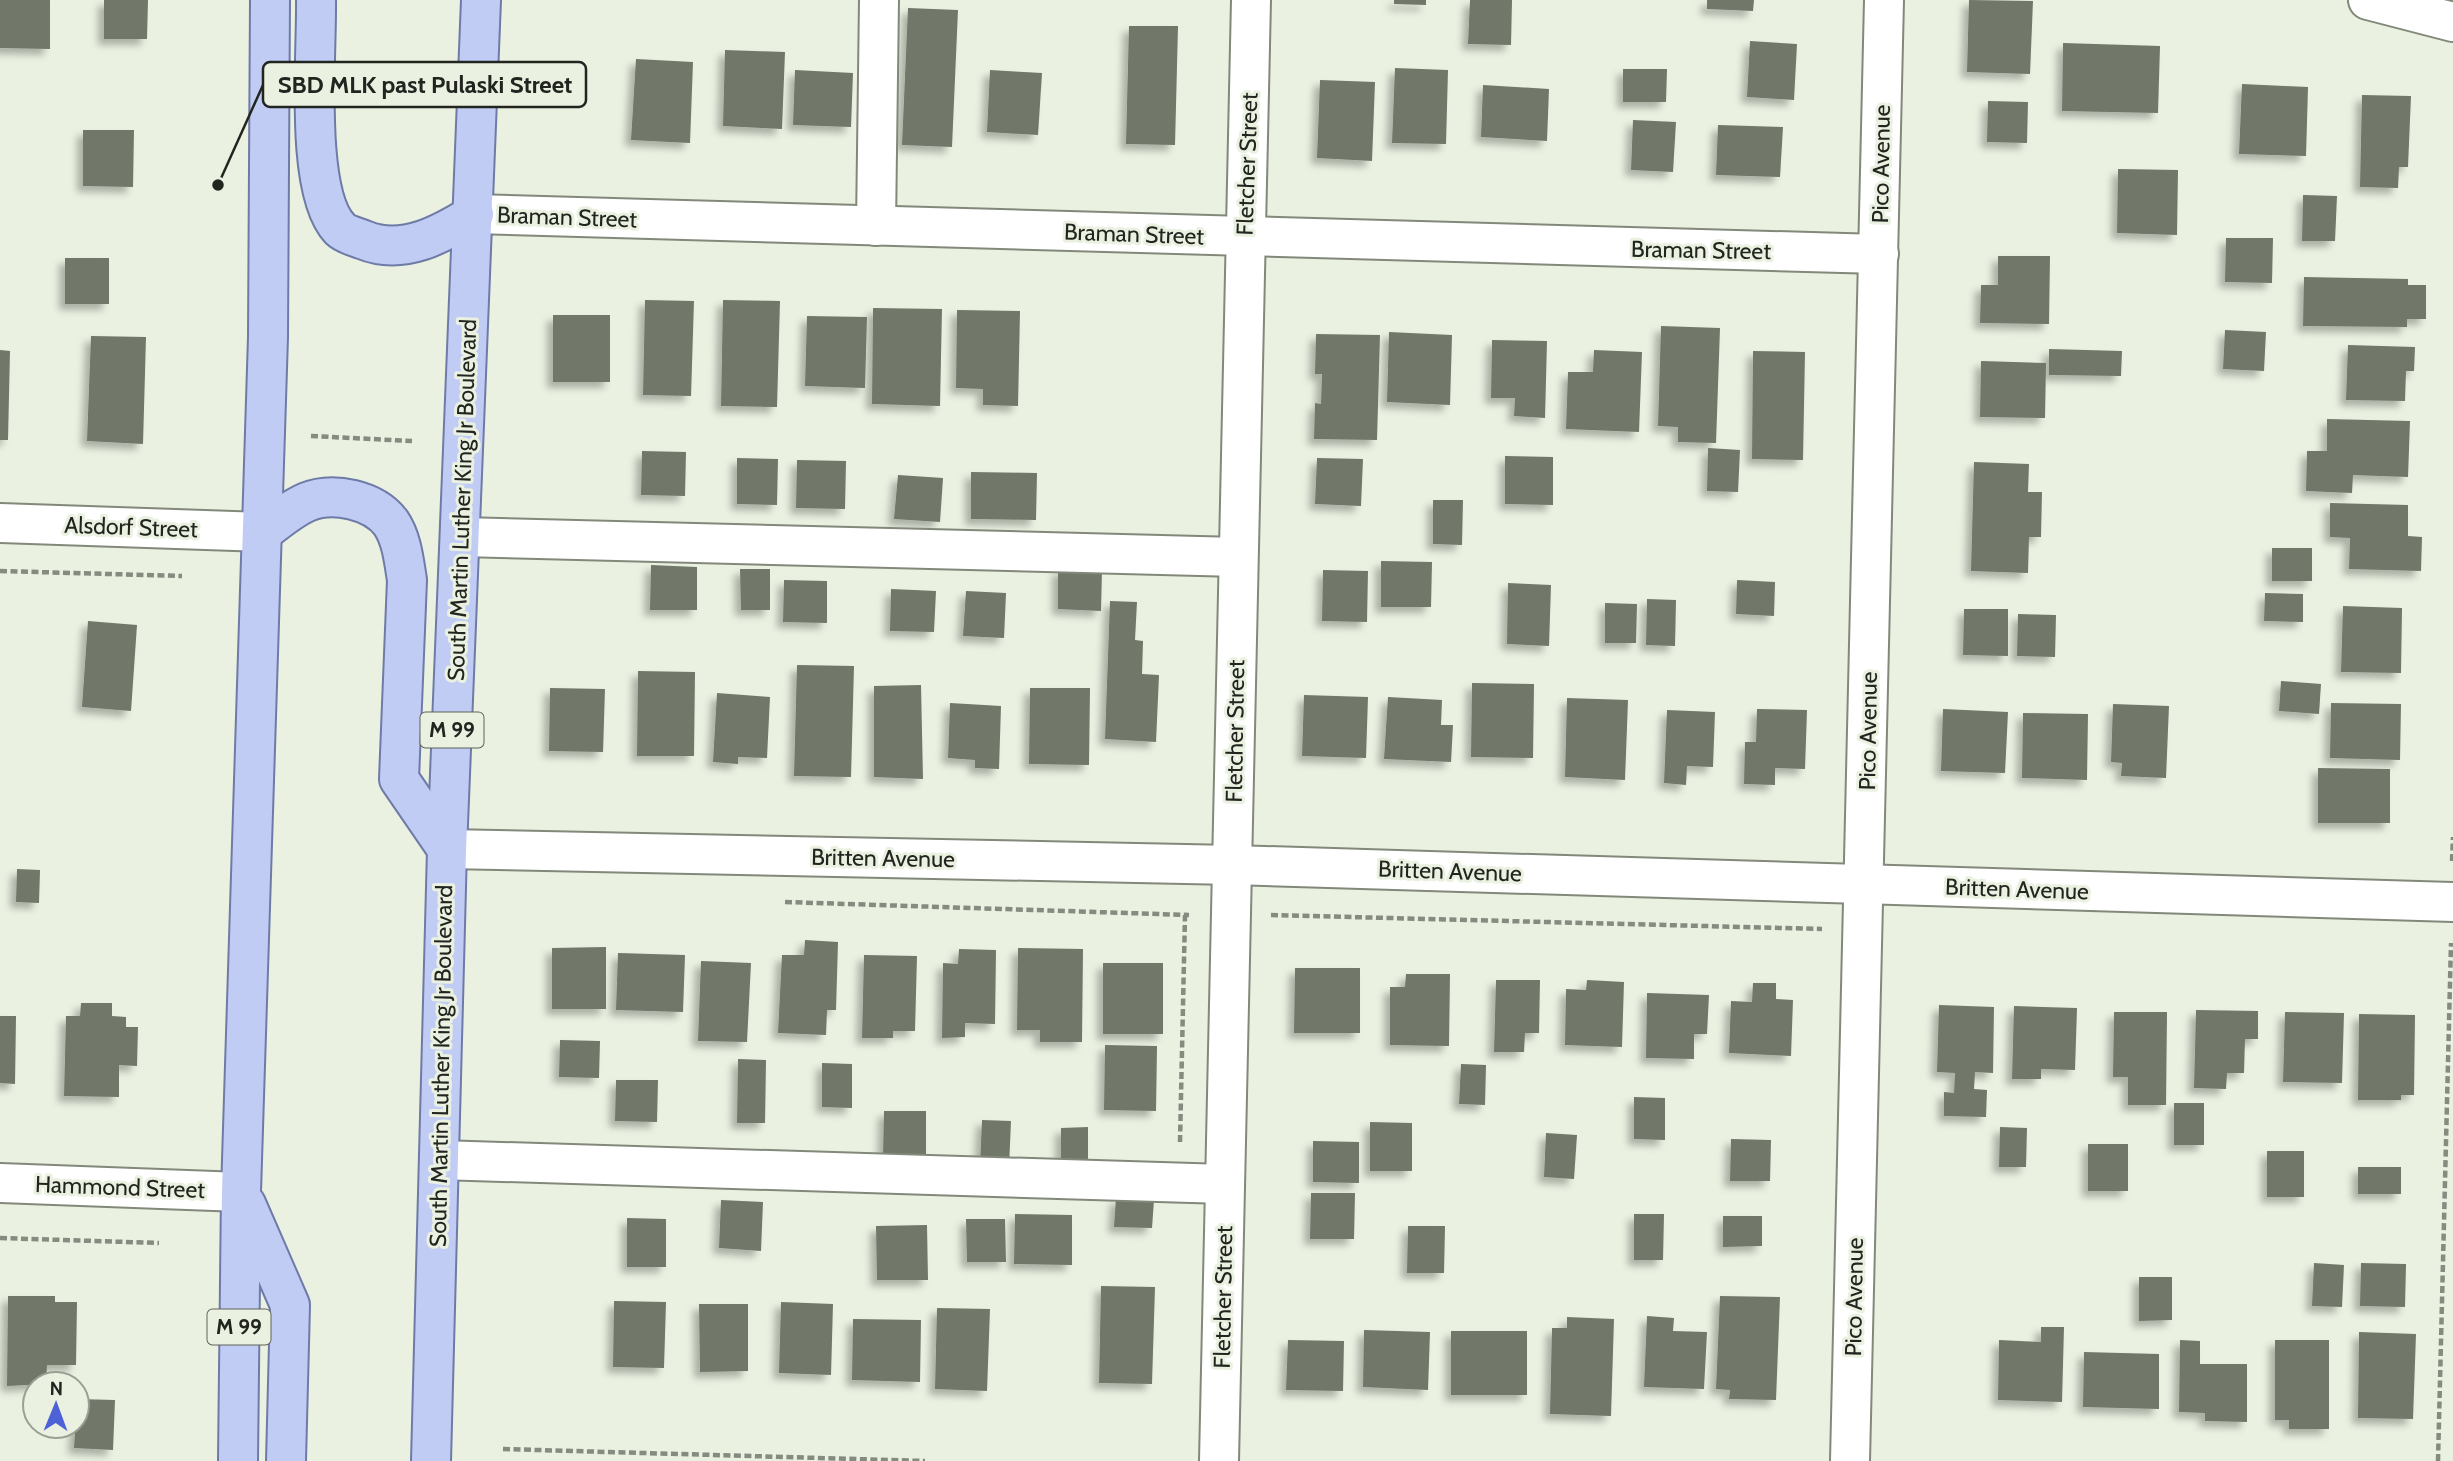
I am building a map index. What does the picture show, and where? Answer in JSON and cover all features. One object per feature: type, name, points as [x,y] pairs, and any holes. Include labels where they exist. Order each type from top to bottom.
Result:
[{"type":"main road","name":"M 99","points":[[238,1461],[241,1192],[268,337],[270,0]]},
{"type":"main road","points":[[316,0],[316,154],[325,204],[341,231],[373,244],[411,244],[442,233],[474,214]]},
{"type":"main road","name":"South Martin Luther King Jr Boulevard","points":[[431,1461],[447,849],[481,0]]},
{"type":"main road","points":[[263,532],[310,500],[337,497],[369,504],[391,523],[402,551],[407,580],[399,779],[447,849]]},
{"type":"main road","points":[[241,1192],[290,1305],[286,1461]]},
{"type":"street","points":[[876,226],[879,0]]},
{"type":"street","name":"Fletcher Street","points":[[1219,1461],[1251,0]]},
{"type":"street","name":"Pico Avenue","points":[[1850,1461],[1885,0]]},
{"type":"street","points":[[2368,0],[2453,22]]},
{"type":"street","name":"Braman Street","points":[[474,214],[1879,254]]},
{"type":"street","name":"Alsdorf Street","points":[[0,523],[263,532]]},
{"type":"street","points":[[461,537],[1238,557]]},
{"type":"street","name":"Britten Avenue","points":[[447,849],[1233,865],[2452,902]]},
{"type":"street","points":[[439,1160],[1225,1184]]},
{"type":"street","name":"Hammond Street","points":[[0,1183],[241,1192]]},
{"type":"path","points":[[311,436],[412,441]]},
{"type":"path","points":[[0,571],[182,576]]},
{"type":"path","points":[[2438,1461],[2453,837]]},
{"type":"path","points":[[780,901],[1863,930]]},
{"type":"path","points":[[2437,945],[2452,946]]},
{"type":"path","points":[[0,1238],[159,1243]]},
{"type":"path","points":[[503,1449],[925,1461]]},
{"type":"building","points":[[0,0],[50,0],[50,49],[0,48]]},
{"type":"building","points":[[104,0],[148,0],[147,39],[104,39]]},
{"type":"building","points":[[1394,0],[1426,0],[1426,5],[1394,4]]},
{"type":"building","points":[[1470,0],[1512,0],[1511,45],[1468,44]]},
{"type":"building","points":[[1707,0],[1754,0],[1753,11],[1707,9]]},
{"type":"building","points":[[1969,0],[2033,1],[2030,74],[1967,72]]},
{"type":"building","points":[[908,8],[958,10],[952,147],[902,145]]},
{"type":"building","points":[[1129,26],[1178,26],[1175,145],[1126,144]]},
{"type":"building","points":[[1750,41],[1797,44],[1794,100],[1747,97]]},
{"type":"building","points":[[2063,43],[2160,46],[2158,113],[2062,111]]},
{"type":"building","points":[[725,50],[785,52],[782,129],[723,126]]},
{"type":"building","points":[[636,59],[693,62],[690,143],[631,140]]},
{"type":"building","points":[[1395,68],[1448,70],[1446,144],[1392,143]]},
{"type":"building","points":[[1623,69],[1667,69],[1666,102],[1623,102]]},
{"type":"building","points":[[795,70],[853,73],[851,127],[793,125]]},
{"type":"building","points":[[990,70],[1042,73],[1038,135],[987,132]]},
{"type":"building","points":[[1320,80],[1375,82],[1372,161],[1317,158]]},
{"type":"building","points":[[2242,84],[2308,87],[2306,156],[2239,154]]},
{"type":"building","points":[[1483,85],[1549,89],[1547,141],[1481,137]]},
{"type":"building","points":[[2362,95],[2411,96],[2408,167],[2399,167],[2398,188],[2360,187]]},
{"type":"building","points":[[1988,101],[2028,102],[2027,143],[1987,142]]},
{"type":"building","points":[[1633,120],[1676,122],[1673,172],[1631,170]]},
{"type":"building","points":[[1718,125],[1783,127],[1780,177],[1716,175]]},
{"type":"building","points":[[83,130],[134,130],[133,187],[83,186]]},
{"type":"building","points":[[2118,169],[2178,170],[2177,235],[2117,233]]},
{"type":"building","points":[[2303,195],[2337,196],[2335,241],[2302,241]]},
{"type":"building","points":[[2226,238],[2273,238],[2272,283],[2225,282]]},
{"type":"building","points":[[1998,256],[2050,256],[2049,324],[1980,323],[1981,285],[1998,285]]},
{"type":"building","points":[[65,258],[109,258],[109,304],[65,304]]},
{"type":"building","points":[[2304,277],[2408,279],[2408,285],[2426,285],[2426,319],[2407,319],[2407,327],[2303,326]]},
{"type":"building","points":[[645,300],[694,301],[691,396],[643,395]]},
{"type":"building","points":[[723,300],[780,301],[777,407],[721,406]]},
{"type":"building","points":[[873,308],[942,309],[940,406],[872,404]]},
{"type":"building","points":[[957,310],[1020,311],[1018,406],[983,405],[983,389],[956,388]]},
{"type":"building","points":[[553,315],[610,315],[610,382],[553,382]]},
{"type":"building","points":[[807,316],[867,317],[865,388],[805,386]]},
{"type":"building","points":[[1661,326],[1720,328],[1716,443],[1678,442],[1678,427],[1658,426]]},
{"type":"building","points":[[2225,330],[2266,332],[2264,371],[2223,369]]},
{"type":"building","points":[[1389,332],[1452,335],[1450,405],[1387,402]]},
{"type":"building","points":[[1316,334],[1380,335],[1377,440],[1314,439],[1315,403],[1321,404],[1322,374],[1315,374]]},
{"type":"building","points":[[91,336],[146,337],[143,444],[87,441]]},
{"type":"building","points":[[1492,340],[1547,341],[1545,418],[1514,416],[1515,398],[1491,398]]},
{"type":"building","points":[[2348,345],[2415,347],[2414,371],[2406,371],[2405,401],[2346,400]]},
{"type":"building","points":[[2049,349],[2122,351],[2121,376],[2049,375]]},
{"type":"building","points":[[0,350],[10,351],[8,440],[0,440]]},
{"type":"building","points":[[1594,350],[1642,352],[1639,432],[1566,429],[1568,372],[1593,372]]},
{"type":"building","points":[[1753,351],[1805,352],[1803,460],[1752,459]]},
{"type":"building","points":[[1981,361],[2046,363],[2045,418],[1980,417]]},
{"type":"building","points":[[2327,419],[2410,421],[2408,477],[2353,475],[2352,493],[2306,491],[2307,451],[2327,451]]},
{"type":"building","points":[[1708,448],[1740,450],[1738,492],[1707,491]]},
{"type":"building","points":[[642,451],[686,452],[685,496],[641,495]]},
{"type":"building","points":[[1505,456],[1553,457],[1553,505],[1505,504]]},
{"type":"building","points":[[737,458],[778,459],[777,505],[737,504]]},
{"type":"building","points":[[1317,458],[1363,459],[1361,506],[1315,504]]},
{"type":"building","points":[[797,460],[846,461],[845,509],[796,508]]},
{"type":"building","points":[[1974,462],[2029,464],[2028,492],[2042,492],[2041,537],[2029,537],[2028,573],[1971,571]]},
{"type":"building","points":[[971,472],[1037,473],[1036,520],[971,519]]},
{"type":"building","points":[[898,475],[943,478],[940,522],[894,519]]},
{"type":"building","points":[[1433,500],[1463,500],[1462,545],[1433,544]]},
{"type":"building","points":[[2330,503],[2408,505],[2408,536],[2422,537],[2421,571],[2349,569],[2350,538],[2330,537]]},
{"type":"building","points":[[2272,548],[2312,548],[2312,581],[2272,581]]},
{"type":"building","points":[[1381,561],[1432,562],[1431,607],[1381,607]]},
{"type":"building","points":[[651,565],[697,567],[697,610],[650,610]]},
{"type":"building","points":[[740,569],[770,569],[770,610],[741,610]]},
{"type":"building","points":[[1058,569],[1102,570],[1101,611],[1058,609]]},
{"type":"building","points":[[1323,570],[1368,571],[1367,622],[1322,621]]},
{"type":"building","points":[[784,580],[827,581],[827,623],[783,622]]},
{"type":"building","points":[[1737,580],[1775,582],[1774,616],[1736,614]]},
{"type":"building","points":[[1508,583],[1551,585],[1549,646],[1507,644]]},
{"type":"building","points":[[891,589],[936,591],[934,632],[890,631]]},
{"type":"building","points":[[966,591],[1006,593],[1004,638],[963,636]]},
{"type":"building","points":[[2265,593],[2303,594],[2303,622],[2264,621]]},
{"type":"building","points":[[1647,599],[1676,600],[1675,646],[1646,645]]},
{"type":"building","points":[[1110,601],[1137,602],[1135,640],[1143,641],[1142,674],[1159,675],[1156,742],[1105,739]]},
{"type":"building","points":[[1605,603],[1637,604],[1636,643],[1605,643]]},
{"type":"building","points":[[2343,606],[2402,608],[2401,673],[2341,672]]},
{"type":"building","points":[[1964,609],[2008,609],[2008,656],[1963,655]]},
{"type":"building","points":[[2018,614],[2056,615],[2055,657],[2017,656]]},
{"type":"building","points":[[88,621],[137,625],[131,711],[82,707]]},
{"type":"building","points":[[797,665],[854,666],[851,777],[794,776]]},
{"type":"building","points":[[638,671],[695,672],[694,756],[637,756]]},
{"type":"building","points":[[2281,681],[2321,684],[2319,714],[2279,711]]},
{"type":"building","points":[[1472,683],[1534,684],[1533,758],[1471,757]]},
{"type":"building","points":[[921,685],[923,779],[874,777],[874,686]]},
{"type":"building","points":[[550,688],[605,689],[603,752],[549,751]]},
{"type":"building","points":[[1030,688],[1090,688],[1089,765],[1029,764]]},
{"type":"building","points":[[717,693],[770,697],[767,758],[738,757],[738,764],[713,762]]},
{"type":"building","points":[[1304,695],[1368,697],[1366,758],[1302,756]]},
{"type":"building","points":[[1388,697],[1442,700],[1441,725],[1453,725],[1451,762],[1384,759]]},
{"type":"building","points":[[1567,698],[1628,700],[1625,780],[1565,777]]},
{"type":"building","points":[[950,703],[1001,706],[999,769],[975,768],[975,760],[948,758]]},
{"type":"building","points":[[2331,703],[2401,704],[2400,760],[2330,758]]},
{"type":"building","points":[[2113,704],[2169,706],[2166,778],[2121,776],[2122,763],[2111,762]]},
{"type":"building","points":[[1757,709],[1807,710],[1805,769],[1775,768],[1775,785],[1744,784],[1745,742],[1756,742]]},
{"type":"building","points":[[1943,709],[2008,712],[2005,773],[1941,771]]},
{"type":"building","points":[[1667,710],[1715,712],[1713,767],[1687,766],[1686,785],[1664,783]]},
{"type":"building","points":[[2023,713],[2088,714],[2087,780],[2022,778]]},
{"type":"building","points":[[2318,768],[2390,769],[2390,823],[2318,823]]},
{"type":"building","points":[[17,869],[40,870],[39,903],[16,902]]},
{"type":"building","points":[[805,940],[838,942],[836,1010],[827,1010],[826,1035],[778,1033],[782,955],[804,955]]},
{"type":"building","points":[[606,947],[606,1009],[552,1009],[552,948]]},
{"type":"building","points":[[1018,948],[1083,949],[1082,1042],[1040,1042],[1040,1030],[1017,1030]]},
{"type":"building","points":[[959,949],[996,950],[995,1024],[965,1023],[965,1037],[942,1038],[943,963],[958,964]]},
{"type":"building","points":[[618,953],[685,955],[683,1012],[616,1010]]},
{"type":"building","points":[[864,955],[917,956],[915,1031],[893,1031],[893,1038],[862,1038]]},
{"type":"building","points":[[701,961],[751,963],[747,1042],[698,1041]]},
{"type":"building","points":[[1103,963],[1163,963],[1163,1034],[1103,1034]]},
{"type":"building","points":[[1295,968],[1360,968],[1360,1033],[1294,1033]]},
{"type":"building","points":[[1406,974],[1450,974],[1449,1046],[1390,1045],[1390,987],[1405,987]]},
{"type":"building","points":[[1496,980],[1540,980],[1539,1033],[1525,1033],[1524,1052],[1494,1052]]},
{"type":"building","points":[[1587,980],[1624,982],[1622,1047],[1565,1045],[1566,989],[1586,990]]},
{"type":"building","points":[[1753,983],[1776,983],[1776,999],[1793,1000],[1791,1056],[1729,1053],[1731,1001],[1752,1002]]},
{"type":"building","points":[[1647,993],[1709,995],[1707,1034],[1694,1034],[1694,1059],[1646,1058]]},
{"type":"building","points":[[81,1003],[112,1003],[112,1016],[126,1017],[126,1027],[138,1027],[137,1066],[119,1065],[119,1097],[64,1096],[66,1016],[80,1016]]},
{"type":"building","points":[[1939,1005],[1994,1007],[1993,1073],[1975,1072],[1974,1089],[1987,1090],[1986,1117],[1944,1116],[1944,1092],[1954,1093],[1955,1073],[1937,1072]]},
{"type":"building","points":[[2014,1006],[2077,1008],[2075,1070],[2041,1069],[2041,1079],[2012,1079]]},
{"type":"building","points":[[2196,1010],[2258,1011],[2258,1039],[2245,1039],[2244,1073],[2227,1073],[2226,1089],[2194,1088]]},
{"type":"building","points":[[2114,1012],[2167,1012],[2166,1105],[2128,1105],[2128,1077],[2113,1077]]},
{"type":"building","points":[[2285,1012],[2344,1013],[2342,1083],[2283,1082]]},
{"type":"building","points":[[2359,1014],[2415,1015],[2414,1095],[2401,1095],[2401,1100],[2358,1100]]},
{"type":"building","points":[[0,1016],[16,1016],[15,1084],[0,1083]]},
{"type":"building","points":[[560,1040],[600,1041],[599,1078],[559,1077]]},
{"type":"building","points":[[1105,1045],[1157,1046],[1156,1111],[1104,1110]]},
{"type":"building","points":[[738,1059],[766,1060],[765,1123],[737,1123]]},
{"type":"building","points":[[822,1063],[852,1064],[852,1108],[822,1107]]},
{"type":"building","points":[[1461,1064],[1486,1065],[1485,1105],[1459,1104]]},
{"type":"building","points":[[616,1080],[658,1080],[657,1122],[615,1121]]},
{"type":"building","points":[[1634,1097],[1665,1098],[1665,1140],[1634,1139]]},
{"type":"building","points":[[2174,1103],[2204,1103],[2204,1145],[2174,1145]]},
{"type":"building","points":[[884,1111],[926,1111],[926,1156],[883,1156]]},
{"type":"building","points":[[982,1120],[1011,1121],[1009,1167],[980,1166]]},
{"type":"building","points":[[1370,1122],[1412,1123],[1412,1171],[1370,1171]]},
{"type":"building","points":[[1088,1127],[1088,1169],[1061,1170],[1061,1128]]},
{"type":"building","points":[[2000,1127],[2027,1128],[2026,1167],[1999,1167]]},
{"type":"building","points":[[1546,1133],[1577,1135],[1574,1179],[1544,1177]]},
{"type":"building","points":[[1731,1139],[1771,1140],[1770,1181],[1730,1181]]},
{"type":"building","points":[[1313,1141],[1359,1142],[1359,1183],[1313,1182]]},
{"type":"building","points":[[2088,1144],[2128,1144],[2128,1191],[2088,1191]]},
{"type":"building","points":[[2267,1151],[2304,1151],[2304,1197],[2267,1197]]},
{"type":"building","points":[[2358,1167],[2401,1167],[2401,1194],[2358,1194]]},
{"type":"building","points":[[1311,1193],[1355,1193],[1354,1239],[1310,1239]]},
{"type":"building","points":[[1116,1198],[1154,1200],[1152,1228],[1114,1227]]},
{"type":"building","points":[[721,1200],[763,1202],[761,1251],[719,1248]]},
{"type":"building","points":[[1015,1214],[1072,1215],[1072,1265],[1014,1264]]},
{"type":"building","points":[[1634,1214],[1664,1214],[1663,1260],[1634,1260]]},
{"type":"building","points":[[1723,1216],[1762,1216],[1762,1246],[1723,1247]]},
{"type":"building","points":[[627,1218],[666,1219],[666,1267],[627,1267]]},
{"type":"building","points":[[966,1219],[1005,1219],[1006,1262],[967,1262]]},
{"type":"building","points":[[927,1225],[928,1280],[877,1280],[876,1226]]},
{"type":"building","points":[[1408,1226],[1445,1226],[1444,1273],[1407,1273]]},
{"type":"building","points":[[2314,1263],[2344,1265],[2342,1307],[2312,1306]]},
{"type":"building","points":[[2361,1263],[2406,1264],[2405,1307],[2360,1306]]},
{"type":"building","points":[[2139,1277],[2172,1277],[2172,1320],[2139,1321]]},
{"type":"building","points":[[1101,1286],[1155,1287],[1152,1384],[1099,1383]]},
{"type":"building","points":[[8,1296],[55,1296],[55,1302],[77,1302],[76,1365],[47,1365],[47,1370],[21,1370],[21,1385],[7,1386]]},
{"type":"building","points":[[1720,1296],[1780,1297],[1776,1400],[1729,1399],[1730,1390],[1716,1389]]},
{"type":"building","points":[[614,1301],[666,1302],[664,1368],[613,1367]]},
{"type":"building","points":[[781,1302],[833,1304],[831,1375],[779,1373]]},
{"type":"building","points":[[699,1304],[748,1304],[748,1371],[700,1372]]},
{"type":"building","points":[[937,1308],[990,1309],[987,1391],[935,1389]]},
{"type":"building","points":[[1647,1316],[1674,1318],[1673,1331],[1707,1332],[1704,1389],[1644,1387]]},
{"type":"building","points":[[1567,1317],[1614,1319],[1611,1416],[1550,1414],[1552,1328],[1567,1328]]},
{"type":"building","points":[[853,1319],[921,1320],[920,1382],[852,1380]]},
{"type":"building","points":[[2041,1327],[2064,1327],[2062,1402],[1998,1400],[1999,1340],[2041,1342]]},
{"type":"building","points":[[1364,1330],[1430,1332],[1428,1390],[1363,1387]]},
{"type":"building","points":[[1451,1331],[1527,1331],[1527,1395],[1451,1395]]},
{"type":"building","points":[[2359,1332],[2416,1334],[2413,1419],[2358,1418]]},
{"type":"building","points":[[1288,1340],[1344,1341],[1343,1391],[1286,1390]]},
{"type":"building","points":[[2180,1340],[2200,1341],[2200,1364],[2247,1364],[2247,1422],[2205,1421],[2205,1413],[2179,1412]]},
{"type":"building","points":[[2275,1340],[2329,1340],[2329,1429],[2289,1429],[2289,1420],[2275,1420]]},
{"type":"building","points":[[2084,1352],[2159,1354],[2159,1409],[2083,1407]]},
{"type":"building","points":[[91,1399],[115,1400],[113,1450],[74,1448],[74,1440],[91,1440]]},
{"type":"place","name":"SBD MLK past Pulaski Street","points":[[218,185]]}]
